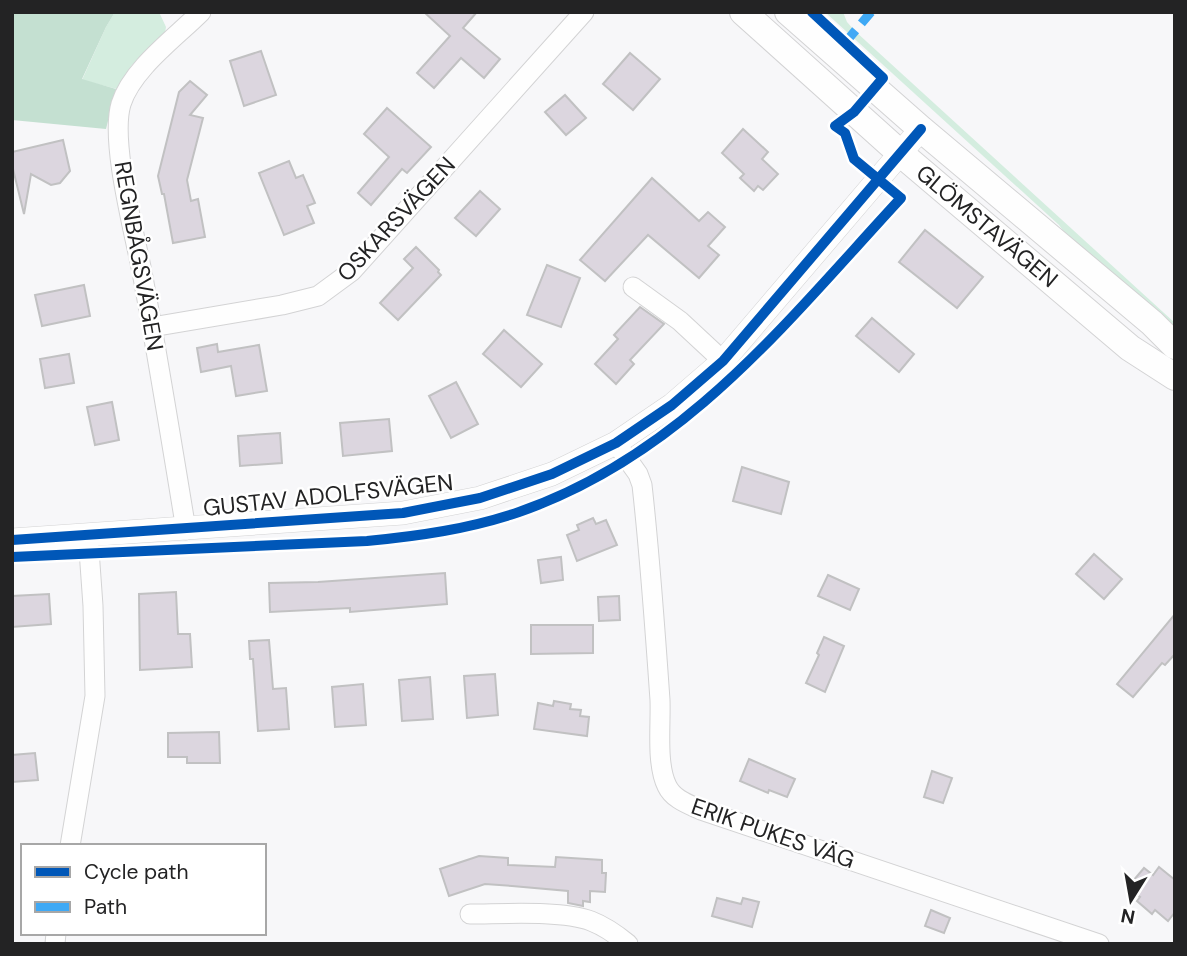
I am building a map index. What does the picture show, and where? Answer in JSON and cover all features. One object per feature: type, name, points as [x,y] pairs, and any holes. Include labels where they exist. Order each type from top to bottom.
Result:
[{"type":"main road","name":"GLÖMSTAVÄGEN","points":[[743,12],[900,153],[1130,348],[1175,377]]},
{"type":"main road","name":"GLÖMSTAVÄGEN","points":[[788,12],[921,129],[1152,323],[1175,346]]},
{"type":"street","name":"REGNBÅGSVÄGEN","points":[[187,530],[118,134],[119,113],[126,92],[143,68],[201,12]]},
{"type":"street","name":"OSKARSVÄGEN","points":[[152,327],[282,305],[318,296],[331,288],[352,271],[583,12]]},
{"type":"street","name":"GUSTAV ADOLFSVÄGEN","points":[[12,540],[375,516],[453,505],[526,484],[616,443],[672,405],[723,361],[921,129]]},
{"type":"street","points":[[633,287],[680,321],[723,361]]},
{"type":"street","name":"ERIK PUKES VÄG","points":[[616,443],[638,474],[642,485],[660,700],[662,768],[671,793],[684,803],[701,810],[1099,944]]},
{"type":"street","points":[[70,844],[94,696],[93,606],[88,536]]},
{"type":"street","points":[[470,914],[578,917],[600,925],[628,944]]},
{"type":"green space","points":[[12,12],[115,12],[82,79],[116,89],[106,129],[12,120]]},
{"type":"green space","points":[[115,12],[159,12],[166,27],[165,33],[132,65],[117,89],[82,80]]},
{"type":"green space","points":[[825,12],[843,12],[855,31],[1175,323],[1175,331],[1067,236],[1059,225]]},
{"type":"building","points":[[424,12],[477,12],[463,28],[500,59],[484,78],[461,58],[434,88],[417,73],[450,36]]},
{"type":"building","points":[[261,51],[276,95],[244,106],[230,61]]},
{"type":"building","points":[[630,53],[660,79],[633,110],[603,84]]},
{"type":"building","points":[[190,81],[207,95],[190,115],[203,118],[187,180],[191,201],[198,199],[205,237],[173,243],[158,176],[179,92]]},
{"type":"building","points":[[565,95],[586,118],[566,135],[545,112]]},
{"type":"building","points":[[387,108],[431,147],[407,173],[402,169],[371,205],[358,193],[389,157],[364,134]]},
{"type":"building","points":[[743,129],[768,152],[762,159],[778,174],[763,190],[758,186],[754,191],[740,178],[744,174],[722,153]]},
{"type":"building","points":[[63,140],[70,171],[60,183],[51,185],[31,174],[24,214],[12,165],[12,152]]},
{"type":"building","points":[[289,161],[296,178],[303,175],[315,203],[307,206],[314,223],[284,235],[259,173]]},
{"type":"building","points":[[652,178],[699,221],[708,212],[725,227],[708,246],[719,255],[699,278],[648,235],[605,281],[580,260]]},
{"type":"building","points":[[480,191],[500,209],[476,236],[455,218]]},
{"type":"building","points":[[925,230],[983,277],[957,308],[899,262]]},
{"type":"building","points":[[416,247],[441,275],[398,320],[380,303],[413,268],[404,259]]},
{"type":"building","points":[[547,265],[580,278],[561,327],[527,315]]},
{"type":"building","points":[[84,285],[90,316],[42,326],[35,295]]},
{"type":"building","points":[[640,307],[664,324],[630,360],[634,364],[616,384],[595,364],[618,339],[614,335]]},
{"type":"building","points":[[872,318],[914,354],[899,372],[856,336]]},
{"type":"building","points":[[504,330],[542,364],[521,387],[483,354]]},
{"type":"building","points":[[217,344],[218,352],[259,345],[267,391],[236,396],[231,366],[201,372],[197,348]]},
{"type":"building","points":[[69,354],[74,383],[45,388],[40,359]]},
{"type":"building","points":[[456,382],[478,424],[451,438],[429,396]]},
{"type":"building","points":[[112,402],[119,440],[95,445],[87,407]]},
{"type":"building","points":[[389,419],[392,451],[343,456],[340,423]]},
{"type":"building","points":[[280,433],[282,463],[240,466],[238,436]]},
{"type":"building","points":[[742,467],[789,482],[781,514],[733,501]]},
{"type":"building","points":[[593,518],[596,524],[606,520],[617,545],[577,561],[567,535],[579,530],[577,525]]},
{"type":"building","points":[[1094,554],[1122,579],[1104,599],[1076,574]]},
{"type":"building","points":[[561,557],[563,580],[541,583],[538,560]]},
{"type":"building","points":[[445,573],[447,604],[350,612],[350,608],[270,612],[269,583]]},
{"type":"building","points":[[828,575],[859,589],[850,610],[818,596]]},
{"type":"building","points":[[176,592],[178,634],[190,634],[192,667],[140,670],[139,594]]},
{"type":"building","points":[[49,594],[51,624],[12,627],[12,596]]},
{"type":"building","points":[[619,596],[620,620],[599,621],[598,597]]},
{"type":"building","points":[[1175,614],[1175,654],[1165,665],[1162,663],[1133,697],[1117,684]]},
{"type":"building","points":[[531,625],[593,625],[593,653],[531,654]]},
{"type":"building","points":[[824,637],[844,646],[825,692],[806,683]]},
{"type":"building","points":[[269,640],[273,689],[286,688],[289,729],[258,731],[253,659],[250,659],[249,641]]},
{"type":"building","points":[[495,674],[498,715],[467,718],[464,676]]},
{"type":"building","points":[[430,677],[433,719],[402,721],[399,680]]},
{"type":"building","points":[[363,684],[366,725],[335,727],[332,687]]},
{"type":"building","points":[[554,701],[571,704],[570,709],[581,710],[580,716],[589,717],[587,736],[534,729],[538,703],[553,706]]},
{"type":"building","points":[[219,732],[220,763],[187,763],[187,757],[168,757],[168,733]]},
{"type":"building","points":[[35,753],[38,780],[12,782],[12,755]]},
{"type":"building","points":[[749,759],[795,779],[787,797],[769,790],[768,793],[740,781]]},
{"type":"building","points":[[932,771],[952,778],[943,803],[924,797]]},
{"type":"building","points":[[479,856],[508,858],[508,865],[555,867],[556,857],[602,860],[602,873],[606,873],[605,892],[590,891],[590,902],[583,901],[583,906],[568,903],[568,891],[512,886],[485,884],[449,896],[440,869]]},
{"type":"building","points":[[1159,867],[1175,880],[1175,912],[1168,921],[1155,910],[1152,914],[1137,901],[1140,897],[1127,888],[1144,868],[1153,875]]},
{"type":"building","points":[[717,898],[741,904],[743,898],[759,902],[752,927],[712,916]]},
{"type":"building","points":[[931,910],[950,918],[944,933],[925,926]]},
{"type":"marked path","points":[[844,44],[871,12]]},
{"type":"cycle path","points":[[12,557],[367,541],[425,534],[519,512],[578,487],[632,456],[682,420],[729,380],[774,336],[901,198],[854,159],[845,133],[835,126],[854,112],[883,78],[812,12]]},
{"type":"cycle path","points":[[12,540],[403,513],[480,498],[552,474],[616,443],[672,405],[723,361],[921,129]]}]
